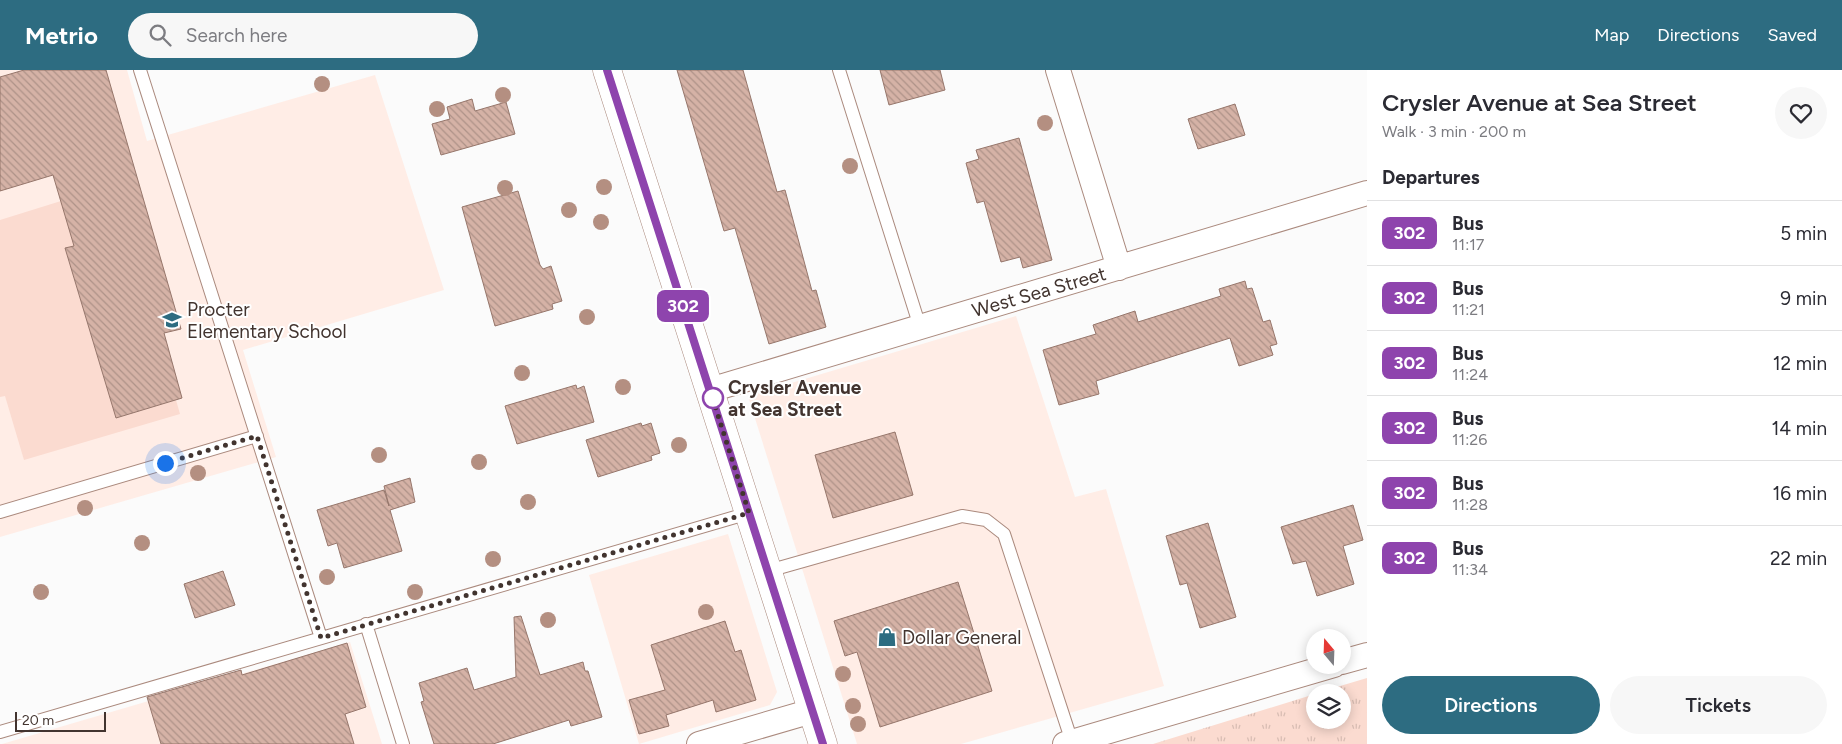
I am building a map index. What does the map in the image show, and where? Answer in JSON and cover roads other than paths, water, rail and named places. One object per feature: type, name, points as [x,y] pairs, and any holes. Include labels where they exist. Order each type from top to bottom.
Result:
[{"type":"main road","points":[[607,70],[823,744]]},
{"type":"street","points":[[1058,70],[1119,268]]},
{"type":"street","name":"West Sea Street","points":[[710,390],[1367,193]]},
{"type":"street","points":[[1351,659],[1367,655]]},
{"type":"street","points":[[1068,743],[1306,673]]},
{"type":"street","points":[[698,744],[812,711]]},
{"type":"lane","points":[[140,70],[321,638]]},
{"type":"lane","points":[[839,70],[920,327]]},
{"type":"lane","points":[[0,512],[257,436]]},
{"type":"lane","points":[[0,732],[749,513]]},
{"type":"lane","points":[[768,571],[962,516],[986,520],[1004,534],[1068,743]]},
{"type":"lane","points":[[366,624],[403,744]]},
{"type":"place","name":"Procter Elementary School","points":[[172,320]]},
{"type":"place","name":"Crysler Avenue at Sea Street","points":[[713,398]]},
{"type":"place","name":"Dollar General","points":[[887,637]]}]
